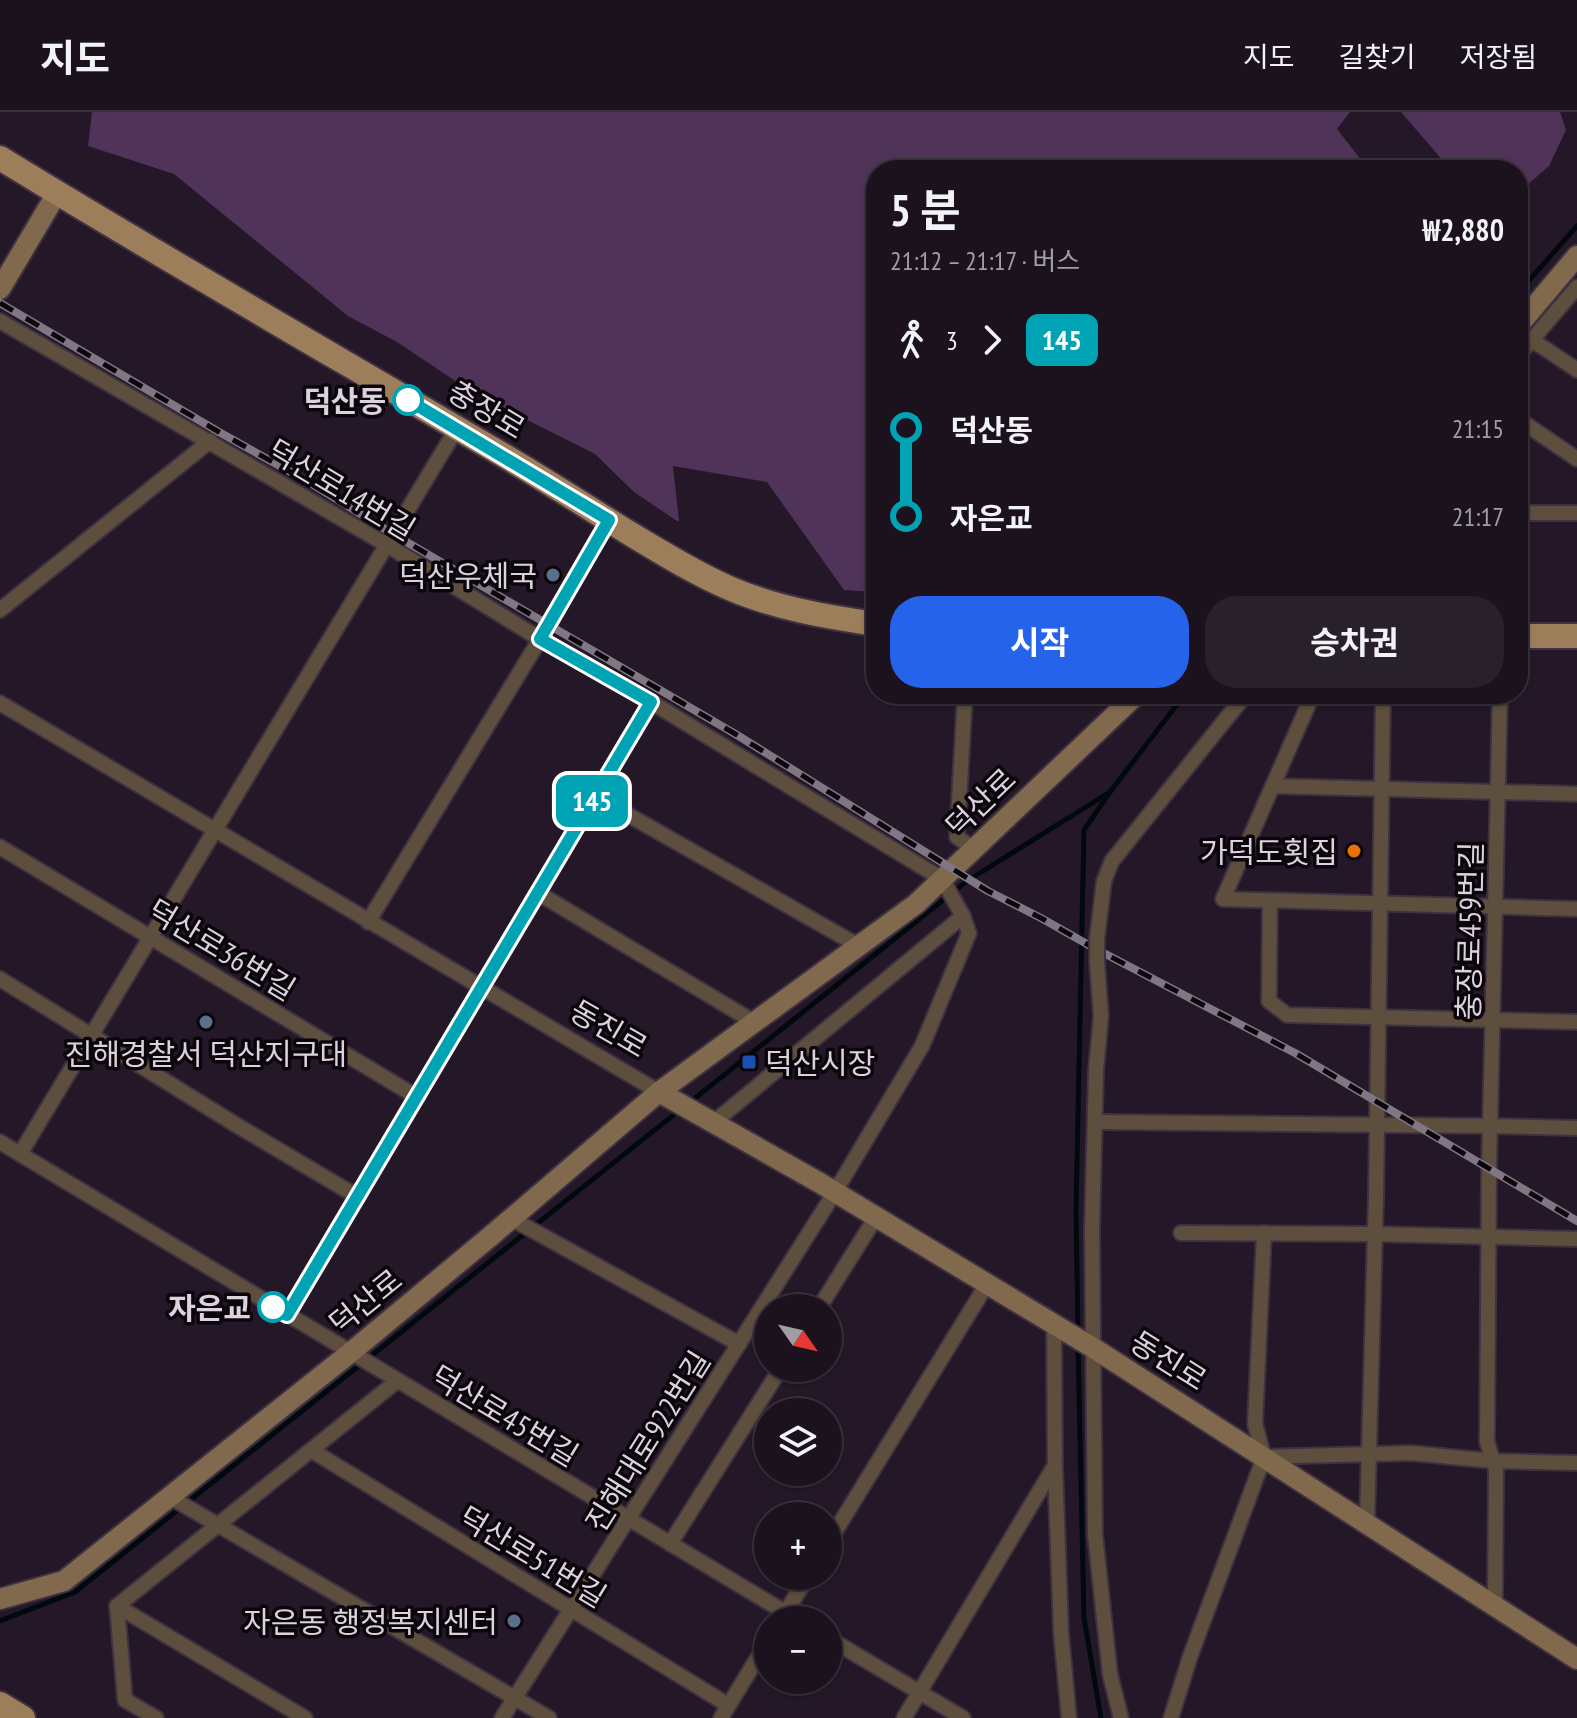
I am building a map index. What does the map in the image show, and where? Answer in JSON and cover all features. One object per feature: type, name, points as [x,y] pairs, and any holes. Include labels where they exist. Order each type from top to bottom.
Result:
[{"type":"main road","name":"충장로","points":[[0,158],[696,572],[751,597],[866,622]]},
{"type":"main road","points":[[1528,636],[1577,636]]},
{"type":"main road","points":[[0,1704],[23,1718]]},
{"type":"street","points":[[0,289],[57,193]]},
{"type":"street","points":[[1528,329],[1577,256]]},
{"type":"street","points":[[1528,330],[1577,287]]},
{"type":"street","name":"덕산로14번길","points":[[0,321],[387,545],[942,879]]},
{"type":"street","points":[[1528,335],[1577,370]]},
{"type":"street","points":[[1528,426],[1577,459]]},
{"type":"street","points":[[20,1154],[457,428]]},
{"type":"street","points":[[0,610],[210,441]]},
{"type":"street","points":[[1528,513],[1577,513]]},
{"type":"street","points":[[368,922],[609,520]]},
{"type":"street","points":[[287,1315],[651,702]]},
{"type":"street","name":"동진로","points":[[0,703],[368,922],[828,1188],[1054,1324],[1577,1659]]},
{"type":"street","points":[[964,704],[957,837],[974,849]]},
{"type":"street","name":"덕산로","points":[[0,1599],[64,1581],[170,1497],[512,1219],[659,1092],[916,904],[1126,704]]},
{"type":"street","points":[[1121,1718],[1110,1674],[1095,1534],[1092,1230],[1096,1070],[1101,1016],[1097,939],[1104,881],[1112,861],[1238,704]]},
{"type":"street","points":[[1309,704],[1223,899],[1577,909]]},
{"type":"street","points":[[1367,1523],[1383,704]]},
{"type":"street","name":"충장로459번길","points":[[1495,1606],[1496,1470],[1487,1442],[1489,1169],[1500,704]]},
{"type":"street","points":[[1273,786],[1577,794]]},
{"type":"street","points":[[595,796],[859,946]]},
{"type":"street","name":"덕산로36번길","points":[[0,847],[417,1097]]},
{"type":"street","points":[[713,1123],[963,916],[942,879]]},
{"type":"street","points":[[538,893],[754,1022]]},
{"type":"street","points":[[1270,901],[1269,1001],[1287,1015],[1577,1022]]},
{"type":"street","name":"진해대로922번길","points":[[502,1718],[739,1344],[828,1188],[922,1046],[969,933],[963,916]]},
{"type":"street","points":[[0,979],[358,1197]]},
{"type":"street","points":[[1103,1122],[1577,1128]]},
{"type":"street","name":"덕산로45번길","points":[[0,1142],[770,1606]]},
{"type":"street","points":[[828,1294],[876,1217]]},
{"type":"street","points":[[512,1219],[739,1344]]},
{"type":"street","points":[[1181,1233],[1577,1239]]},
{"type":"street","points":[[1171,1718],[1190,1657],[1264,1457],[1255,1424],[1264,1233]]},
{"type":"street","points":[[842,1520],[987,1284]]},
{"type":"street","points":[[1054,1324],[1061,1632],[1069,1718]]},
{"type":"street","points":[[117,1606],[397,1381]]},
{"type":"street","points":[[670,1544],[772,1382]]},
{"type":"street","name":"덕산로51번길","points":[[311,1450],[571,1609],[724,1712]]},
{"type":"street","points":[[1264,1457],[1411,1453],[1493,1461],[1577,1463]]},
{"type":"street","points":[[904,1718],[1055,1465]]},
{"type":"street","points":[[170,1497],[549,1718]]},
{"type":"street","points":[[117,1606],[125,1700],[156,1718]]},
{"type":"street","points":[[117,1606],[305,1718]]},
{"type":"street","points":[[842,1646],[963,1718]]},
{"type":"street","points":[[724,1712],[754,1664]]},
{"type":"shaded area","points":[[92,112],[1350,112],[1337,129],[1361,160],[866,160],[866,591],[844,590],[767,482],[673,466],[677,521],[634,492],[595,454],[472,392],[397,342],[348,316],[174,174],[88,146]]},
{"type":"shaded area","points":[[1401,112],[1560,112],[1566,130],[1549,166],[1528,184],[1528,160],[1442,160]]},
{"type":"waterway","points":[[1528,282],[1577,226]]},
{"type":"waterway","points":[[1078,1331],[1076,1210],[1084,830],[1177,704]]},
{"type":"waterway","points":[[689,1103],[967,881],[1110,792]]},
{"type":"waterway","points":[[0,1621],[75,1592],[681,1109]]},
{"type":"waterway","points":[[1078,1345],[1084,1618],[1101,1718]]},
{"type":"railway","points":[[0,303],[737,735],[988,891],[1295,1053],[1577,1221]]},
{"type":"bus line","name":"145","points":[[273,1307],[287,1315],[651,702],[540,639],[609,520],[408,400]]},
{"type":"place","name":"덕산동","points":[[408,400]]},
{"type":"place","name":"덕산우체국","points":[[553,575]]},
{"type":"place","name":"가덕도횟집","points":[[1354,851]]},
{"type":"place","name":"진해경찰서 덕산지구대","points":[[206,1022]]},
{"type":"place","name":"덕산시장","points":[[749,1062]]},
{"type":"place","name":"자은교","points":[[273,1307]]},
{"type":"place","name":"자은동 행정복지센터","points":[[514,1621]]}]
